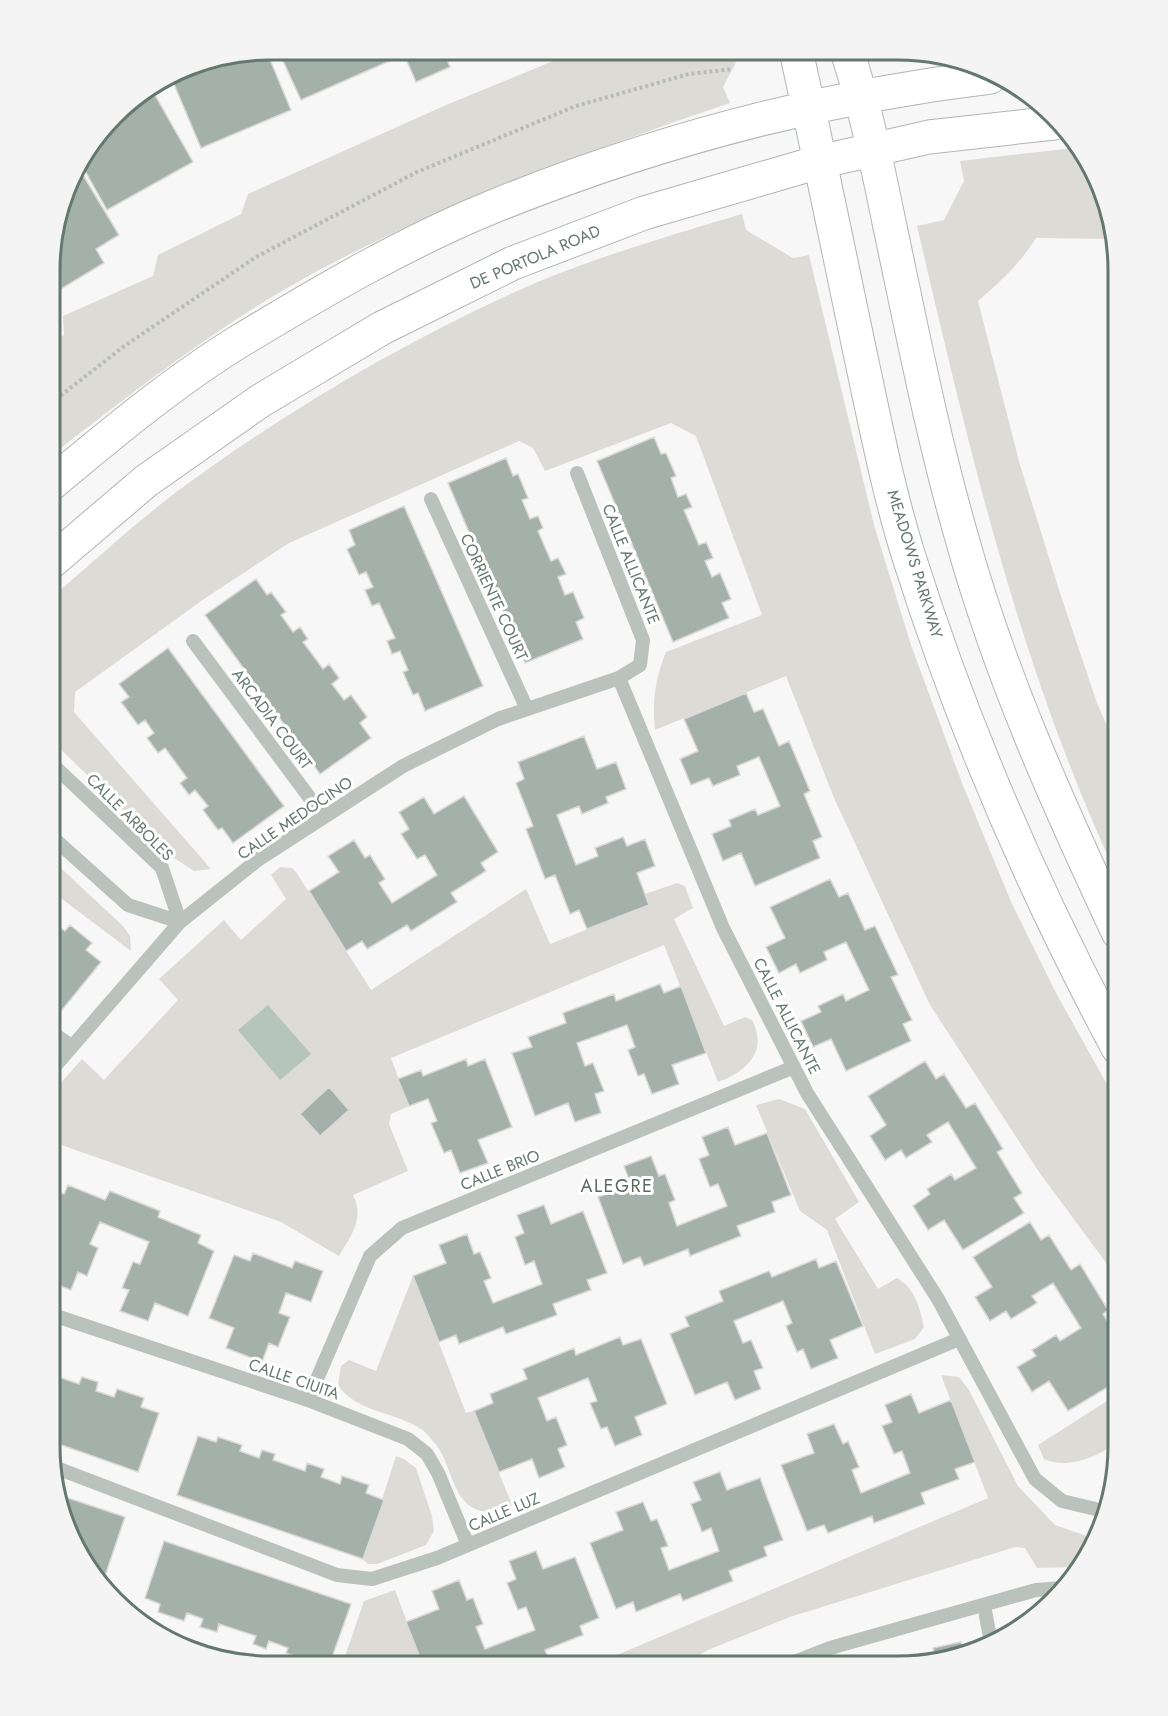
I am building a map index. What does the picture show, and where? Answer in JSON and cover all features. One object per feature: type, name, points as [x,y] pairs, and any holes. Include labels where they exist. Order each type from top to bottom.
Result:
[{"type":"main road","name":"MEADOWS PARKWAY","points":[[798,60],[879,439],[912,566],[953,685],[998,801],[1064,948],[1108,1029]]},
{"type":"main road","points":[[850,60],[862,96],[875,149],[921,370],[961,536],[1010,683],[1067,823],[1108,911]]},
{"type":"main road","points":[[60,476],[119,427],[237,343],[384,259],[496,206],[624,160],[753,120],[862,96],[983,78]]},
{"type":"main road","name":"DE PORTOLA ROAD","points":[[60,554],[155,475],[260,401],[382,328],[513,263],[622,221],[819,162],[929,136],[1049,124]]},
{"type":"lane","name":"CALLE ALLICANTE","points":[[577,473],[643,640],[640,665],[619,678],[723,928],[807,1093],[938,1299],[1035,1479],[1062,1501],[1098,1510]]},
{"type":"lane","name":"CORRIENTE COURT","points":[[431,500],[527,709]]},
{"type":"lane","name":"ARCADIA COURT","points":[[193,640],[324,817]]},
{"type":"lane","name":"CALLE MEDOCINO","points":[[60,1060],[180,922],[259,859],[403,766],[498,719],[619,678]]},
{"type":"lane","name":"CALLE ARBOLES","points":[[60,772],[162,868],[180,922]]},
{"type":"lane","points":[[60,843],[129,905],[180,922]]},
{"type":"lane","points":[[60,1038],[71,1046]]},
{"type":"lane","name":"CALLE BRIO","points":[[308,1400],[370,1256],[402,1228],[794,1067]]},
{"type":"lane","name":"CALLE CIUITA","points":[[60,1317],[308,1400],[408,1440],[427,1454],[438,1473],[468,1545]]},
{"type":"lane","name":"CALLE LUZ","points":[[62,1470],[337,1575],[372,1579],[468,1545],[959,1339]]},
{"type":"lane","points":[[810,1656],[830,1648],[1036,1590],[1052,1589]]},
{"type":"lane","points":[[984,1605],[989,1635]]},
{"type":"path","points":[[60,396],[123,347],[256,257],[417,172],[576,106],[689,74],[733,69]]},
{"type":"shaded area","points":[[556,60],[737,60],[723,87],[730,103],[626,139],[472,198],[323,268],[217,332],[149,380],[60,449],[60,337],[64,335],[63,316],[153,276],[158,255],[241,214],[248,194],[446,105]]},
{"type":"shaded area","points":[[1069,148],[1097,202],[1104,229],[1106,239],[1036,238],[1017,264],[978,301],[1020,465],[1060,593],[1097,703],[1108,728],[1108,855],[1052,719],[1000,558],[957,394],[917,226],[944,220],[964,181],[960,161]]},
{"type":"shaded area","points":[[742,214],[746,230],[793,258],[809,255],[874,525],[911,645],[962,783],[1012,904],[1056,993],[1108,1086],[1108,1265],[1039,1172],[930,1005],[834,798],[786,676],[655,730],[655,691],[666,652],[762,615],[696,436],[671,423],[545,471],[533,448],[519,441],[289,543],[204,599],[75,692],[74,712],[211,869],[194,871],[171,856],[60,749],[60,590],[181,488],[314,399],[393,353],[474,311],[542,280],[627,249]]},
{"type":"shaded area","points":[[60,867],[123,926],[130,936],[131,951],[60,898]]},
{"type":"shaded area","points":[[280,867],[292,868],[296,872],[371,990],[526,889],[550,944],[649,905],[645,894],[677,883],[685,886],[693,908],[674,919],[724,1026],[745,1017],[752,1020],[757,1031],[756,1051],[737,1073],[718,1082],[664,945],[391,1058],[409,1106],[391,1114],[389,1124],[408,1171],[353,1195],[358,1212],[357,1219],[352,1234],[339,1256],[281,1222],[60,1145],[60,1084],[82,1059],[104,1080],[178,1000],[159,979],[224,920],[241,940],[286,899],[271,875]]},
{"type":"shaded area","points":[[268,1005],[311,1054],[280,1080],[238,1030]]},
{"type":"shaded area","points":[[779,1099],[805,1109],[859,1202],[835,1219],[878,1289],[897,1278],[912,1293],[924,1327],[915,1339],[875,1354],[827,1230],[800,1211],[756,1105]]},
{"type":"shaded area","points":[[413,1276],[466,1413],[474,1411],[512,1505],[500,1511],[478,1510],[468,1504],[455,1486],[441,1452],[425,1432],[399,1418],[355,1401],[338,1385],[341,1366],[349,1360],[376,1371]]},
{"type":"shaded area","points":[[941,1375],[959,1377],[969,1390],[1018,1486],[1055,1525],[1087,1536],[1070,1567],[1037,1568],[1025,1548],[1015,1547],[790,1617],[698,1656],[615,1656],[988,1498]]},
{"type":"shaded area","points":[[1108,1400],[1108,1448],[1102,1452],[1083,1460],[1062,1463],[1044,1459],[1038,1445]]},
{"type":"shaded area","points":[[396,1456],[416,1468],[432,1516],[434,1531],[426,1545],[377,1564],[368,1564],[363,1559]]},
{"type":"shaded area","points":[[395,1590],[420,1656],[345,1656],[364,1601]]},
{"type":"building","points":[[270,60],[291,110],[201,148],[174,84],[215,67]]},
{"type":"building","points":[[283,60],[392,60],[301,100]]},
{"type":"building","points":[[406,60],[447,60],[450,67],[416,82]]},
{"type":"building","points":[[155,95],[193,162],[107,210],[85,171],[103,142],[121,121]]},
{"type":"building","points":[[83,175],[119,235],[96,249],[104,263],[60,290],[62,242],[67,215]]},
{"type":"building","points":[[654,437],[661,454],[666,453],[676,476],[671,478],[678,497],[686,494],[692,507],[684,510],[699,545],[706,542],[713,558],[705,561],[712,577],[720,573],[731,599],[722,603],[729,618],[673,642],[597,461]]},
{"type":"building","points":[[506,458],[513,476],[518,474],[528,498],[522,500],[530,519],[538,516],[543,528],[538,531],[551,561],[558,558],[566,574],[558,577],[565,595],[573,592],[584,618],[576,622],[583,639],[525,663],[448,483]]},
{"type":"building","points":[[404,506],[483,686],[425,711],[418,693],[413,695],[403,672],[408,670],[400,651],[392,654],[387,641],[395,638],[379,603],[372,606],[365,590],[373,587],[366,572],[359,575],[347,549],[355,545],[349,530]]},
{"type":"building","points":[[256,579],[267,595],[271,592],[286,612],[281,615],[293,632],[300,627],[308,639],[303,642],[323,669],[329,664],[339,678],[332,684],[344,700],[351,695],[367,717],[360,723],[371,738],[320,774],[205,615]]},
{"type":"building","points":[[168,648],[284,806],[233,843],[222,828],[218,830],[203,810],[208,806],[195,790],[189,795],[180,783],[187,778],[165,748],[158,753],[147,738],[154,733],[145,720],[138,725],[121,702],[129,697],[119,684]]},
{"type":"building","points":[[746,693],[754,712],[763,709],[779,746],[789,741],[810,791],[804,794],[822,837],[813,841],[820,858],[755,886],[741,853],[723,861],[712,834],[731,826],[729,820],[755,809],[758,815],[780,806],[759,757],[737,766],[740,775],[713,786],[709,778],[691,785],[680,759],[698,751],[684,719]]},
{"type":"building","points":[[584,736],[597,769],[616,762],[626,789],[606,797],[608,803],[582,814],[579,806],[557,815],[576,865],[598,856],[595,848],[623,837],[627,846],[645,839],[655,866],[637,873],[649,905],[587,929],[579,910],[570,914],[555,875],[545,879],[526,829],[533,826],[516,783],[524,779],[518,762]]},
{"type":"building","points":[[464,796],[498,852],[481,863],[486,871],[451,893],[457,902],[411,931],[407,925],[367,949],[362,941],[346,951],[309,891],[339,872],[328,856],[354,840],[365,858],[370,855],[385,879],[379,883],[392,903],[437,875],[425,855],[417,859],[401,834],[409,829],[399,812],[424,797],[434,814]]},
{"type":"building","points":[[830,879],[839,897],[848,893],[865,930],[875,926],[898,975],[891,977],[912,1020],[903,1024],[911,1041],[846,1071],[831,1039],[813,1047],[801,1021],[821,1012],[818,1006],[843,994],[846,1001],[869,990],[846,942],[824,952],[827,960],[800,973],[796,964],[779,973],[766,947],[785,938],[770,907]]},
{"type":"building","points":[[70,925],[92,943],[86,950],[101,962],[62,1010],[60,1008],[60,927],[65,931]]},
{"type":"building","points":[[660,984],[664,993],[681,986],[706,1053],[672,1065],[679,1084],[652,1094],[644,1074],[638,1076],[628,1050],[635,1047],[627,1025],[577,1043],[585,1066],[593,1063],[604,1091],[595,1094],[601,1113],[575,1122],[568,1103],[535,1116],[512,1053],[532,1047],[528,1037],[566,1023],[563,1013],[614,994],[616,1001]]},
{"type":"building","points":[[466,1059],[468,1066],[485,1059],[512,1127],[478,1140],[488,1163],[460,1173],[451,1150],[444,1153],[431,1123],[437,1121],[428,1099],[409,1106],[398,1079],[421,1070],[423,1076]]},
{"type":"building","points":[[925,1061],[936,1079],[944,1074],[966,1108],[975,1103],[1003,1149],[997,1152],[1022,1193],[1014,1198],[1024,1213],[963,1250],[944,1220],[928,1230],[913,1206],[930,1194],[927,1189],[951,1174],[955,1180],[976,1168],[948,1122],[927,1135],[932,1142],[906,1158],[901,1150],[885,1160],[870,1136],[886,1125],[868,1096]]},
{"type":"building","points":[[329,1087],[349,1110],[320,1136],[300,1114]]},
{"type":"building","points":[[728,1127],[735,1145],[767,1133],[791,1195],[772,1202],[775,1212],[737,1226],[741,1236],[690,1256],[688,1249],[644,1266],[640,1257],[623,1264],[598,1197],[631,1185],[624,1166],[651,1156],[659,1176],[665,1174],[675,1200],[669,1203],[677,1226],[727,1206],[718,1184],[710,1187],[699,1159],[709,1155],[702,1137]]},
{"type":"building","points":[[68,1185],[105,1200],[110,1191],[160,1211],[158,1217],[201,1235],[198,1243],[214,1251],[188,1316],[155,1303],[148,1321],[120,1311],[129,1290],[122,1288],[133,1262],[140,1264],[149,1242],[100,1222],[90,1244],[98,1248],[87,1276],[78,1272],[71,1290],[60,1286],[60,1193],[64,1194]]},
{"type":"building","points":[[544,1205],[551,1224],[583,1211],[607,1273],[587,1280],[591,1290],[553,1304],[557,1315],[506,1334],[503,1327],[459,1344],[456,1335],[439,1342],[413,1276],[446,1263],[439,1245],[467,1234],[474,1254],[480,1252],[491,1278],[484,1281],[493,1303],[542,1284],[534,1261],[525,1265],[515,1237],[524,1233],[517,1215]]},
{"type":"building","points":[[1030,1222],[1041,1240],[1049,1235],[1071,1270],[1080,1264],[1108,1310],[1103,1314],[1108,1322],[1108,1387],[1068,1411],[1049,1381],[1032,1392],[1017,1367],[1036,1356],[1032,1350],[1056,1335],[1060,1341],[1081,1328],[1053,1283],[1032,1296],[1037,1303],[1011,1319],[1006,1311],[990,1321],[975,1297],[992,1287],[973,1257]]},
{"type":"building","points":[[253,1253],[292,1268],[295,1261],[323,1271],[311,1302],[286,1293],[279,1313],[290,1317],[278,1347],[269,1343],[262,1362],[226,1348],[234,1328],[209,1318],[234,1255],[250,1261]]},
{"type":"building","points":[[816,1259],[819,1268],[836,1261],[863,1326],[830,1340],[838,1358],[811,1369],[803,1349],[797,1352],[786,1326],[792,1323],[783,1301],[734,1321],[743,1343],[751,1340],[763,1368],[754,1371],[761,1389],[735,1400],[727,1382],[695,1395],[670,1334],[689,1326],[685,1317],[723,1301],[719,1291],[769,1271],[772,1277]]},
{"type":"building","points":[[620,1337],[623,1345],[641,1339],[667,1404],[635,1417],[642,1435],[615,1446],[607,1427],[601,1429],[590,1403],[597,1401],[588,1378],[538,1398],[547,1421],[556,1417],[567,1445],[558,1449],[565,1467],[539,1478],[532,1459],[499,1472],[474,1411],[493,1403],[490,1394],[527,1379],[523,1369],[574,1348],[576,1355]]},
{"type":"building","points":[[60,1377],[79,1384],[82,1377],[98,1382],[96,1391],[114,1397],[117,1389],[144,1398],[141,1407],[159,1413],[138,1472],[60,1445]]},
{"type":"building","points":[[911,1394],[919,1413],[951,1400],[975,1462],[955,1469],[959,1479],[921,1493],[925,1504],[874,1523],[872,1516],[828,1533],[824,1525],[807,1531],[781,1465],[814,1453],[807,1434],[834,1424],[843,1444],[848,1441],[859,1467],[852,1470],[861,1493],[910,1473],[902,1451],[894,1454],[882,1426],[892,1422],[885,1405]]},
{"type":"building","points":[[198,1436],[216,1442],[218,1437],[242,1445],[240,1451],[259,1458],[262,1450],[275,1454],[273,1460],[305,1471],[307,1463],[324,1469],[321,1477],[340,1484],[342,1476],[369,1485],[366,1493],[384,1500],[363,1559],[177,1495]]},
{"type":"building","points":[[720,1472],[727,1490],[760,1478],[783,1540],[764,1547],[767,1556],[729,1571],[733,1581],[683,1601],[680,1594],[636,1612],[633,1602],[616,1609],[590,1543],[623,1530],[616,1512],[643,1502],[651,1521],[657,1519],[668,1546],[661,1548],[669,1570],[719,1551],[711,1528],[702,1532],[691,1504],[701,1500],[693,1482]]},
{"type":"building","points":[[66,1497],[125,1517],[105,1576],[95,1563],[76,1527]]},
{"type":"building","points":[[164,1541],[351,1604],[332,1656],[295,1656],[286,1653],[288,1648],[269,1641],[266,1649],[253,1644],[256,1636],[219,1624],[217,1632],[200,1627],[203,1619],[187,1613],[184,1621],[158,1612],[160,1604],[145,1598]]},
{"type":"building","points":[[536,1551],[543,1569],[575,1557],[599,1618],[580,1626],[583,1635],[545,1650],[547,1656],[419,1656],[406,1622],[439,1609],[432,1591],[459,1580],[467,1600],[473,1598],[483,1624],[476,1627],[485,1649],[535,1630],[526,1607],[518,1610],[507,1583],[516,1579],[509,1561]]},
{"type":"building","points":[[961,1642],[962,1646],[934,1653],[933,1648]]},
{"type":"district","name":"ALEGRE","points":[[617,1186]]}]
